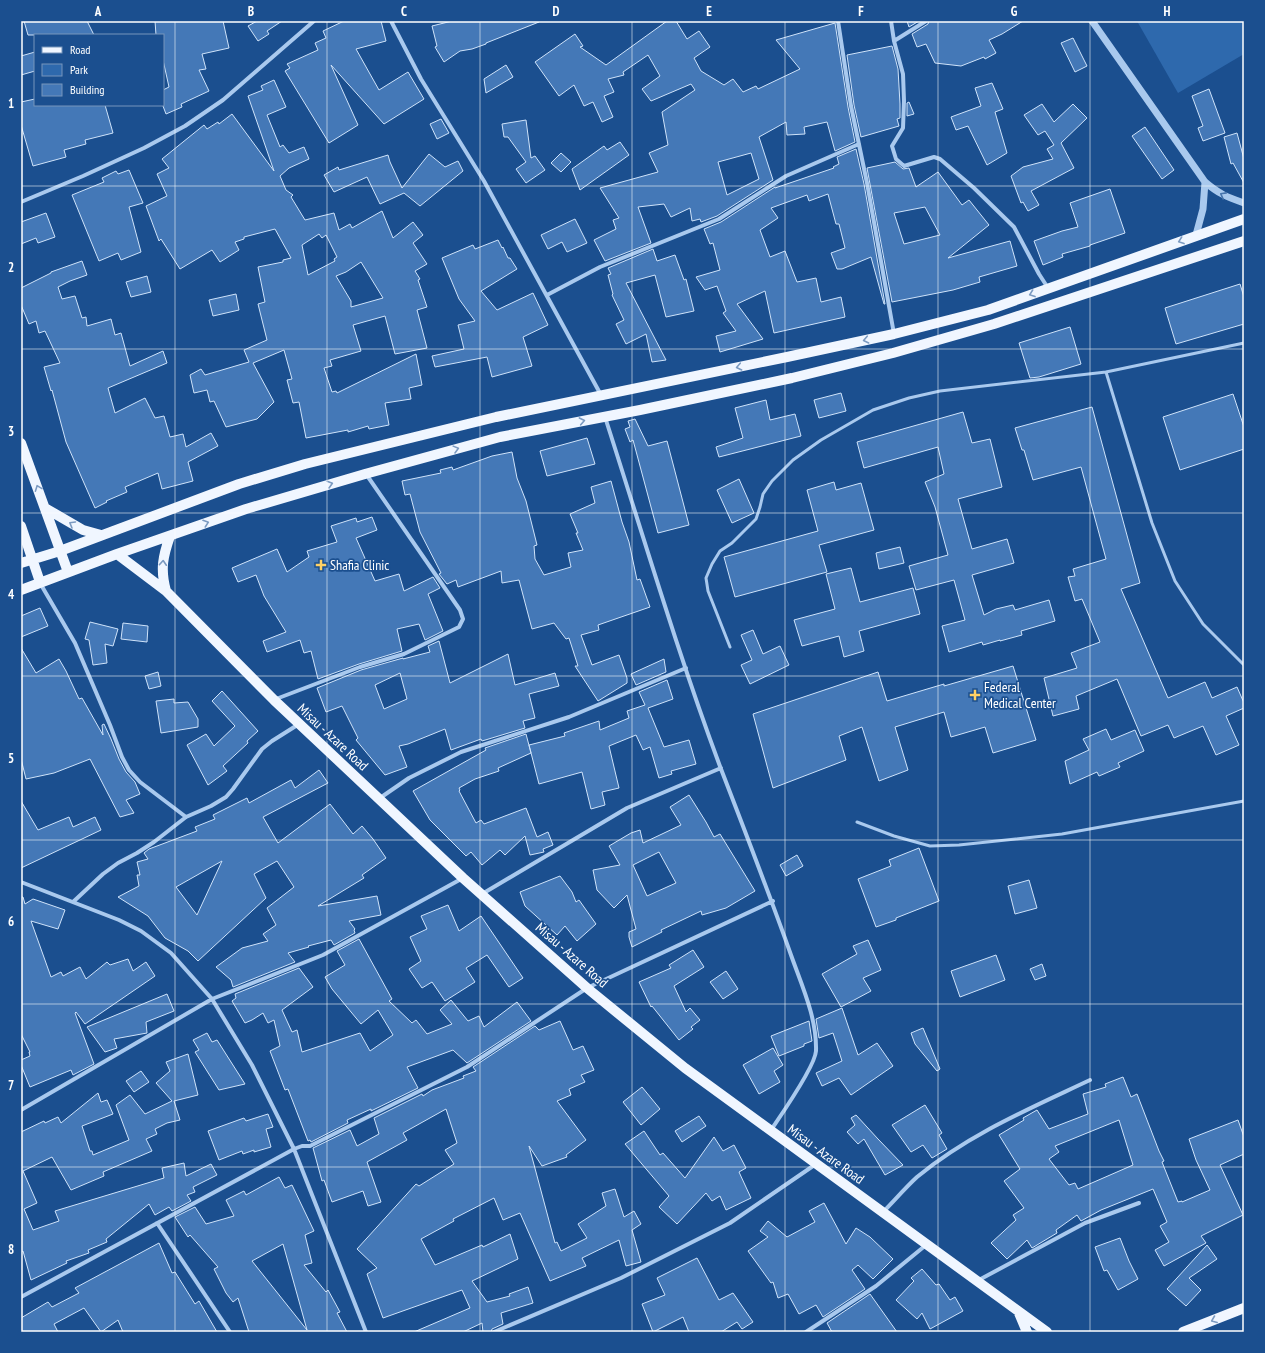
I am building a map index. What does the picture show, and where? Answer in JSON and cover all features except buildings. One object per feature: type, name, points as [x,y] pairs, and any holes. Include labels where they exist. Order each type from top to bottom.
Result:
[{"type":"main road","points":[[21,563],[60,551],[239,484],[305,464],[496,417],[894,334],[988,310],[1244,219]]},
{"type":"main road","points":[[21,590],[117,554],[246,509],[365,474],[500,437],[792,378],[893,353],[994,324],[1244,240]]},
{"type":"main road","points":[[21,443],[68,572]]},
{"type":"main road","points":[[45,508],[83,530],[101,535]]},
{"type":"main road","points":[[21,526],[40,582]]},
{"type":"main road","points":[[166,591],[162,564],[170,536]]},
{"type":"main road","name":"Misau - Azare Road","points":[[117,554],[166,591],[299,724],[463,878],[587,988],[685,1068],[1047,1332]]},
{"type":"main road","points":[[1183,1332],[1244,1308]]},
{"type":"main road","points":[[1018,1311],[1027,1332]]},
{"type":"street","points":[[21,202],[144,148],[185,126],[223,100],[314,21]]},
{"type":"street","points":[[390,21],[421,79],[484,181],[601,396]]},
{"type":"street","points":[[838,21],[851,106],[894,334]]},
{"type":"street","points":[[891,21],[894,41],[903,74],[904,101],[903,128],[892,146],[896,159],[904,166],[934,157],[940,160],[974,188],[1014,228],[1048,288]]},
{"type":"street","points":[[894,41],[926,21]]},
{"type":"street","points":[[1092,21],[1205,182],[1218,193],[1244,203]]},
{"type":"street","points":[[547,295],[600,267],[719,219],[786,176],[859,144]]},
{"type":"street","points":[[1196,235],[1204,209],[1205,182]]},
{"type":"street","points":[[605,416],[686,668],[721,768],[773,902],[810,1008],[815,1035],[816,1054],[809,1071],[770,1131]]},
{"type":"street","points":[[274,700],[360,667],[404,654],[459,627],[463,619],[460,610],[365,474]]},
{"type":"street","points":[[40,582],[75,643],[122,757],[129,770],[140,782],[186,817]]},
{"type":"street","points":[[378,798],[409,778],[461,752],[569,717],[686,668]]},
{"type":"street","points":[[73,902],[103,874],[118,863],[154,842],[186,817],[211,806],[226,797],[262,749],[272,740],[299,724]]},
{"type":"street","points":[[482,894],[627,808],[721,768]]},
{"type":"street","points":[[21,1110],[212,998],[323,955],[463,878]]},
{"type":"street","points":[[21,882],[119,920],[141,931],[171,953],[212,998],[252,1065],[294,1149],[366,1332]]},
{"type":"street","points":[[21,1297],[294,1149],[302,1146],[310,1146],[467,1067],[587,988],[773,902]]},
{"type":"street","points":[[883,1212],[917,1178],[960,1146],[1019,1114],[1090,1080]]},
{"type":"street","points":[[494,1332],[621,1278],[730,1223],[816,1164]]},
{"type":"street","points":[[977,1281],[1085,1223],[1139,1203]]},
{"type":"street","points":[[157,1223],[230,1332]]},
{"type":"street","points":[[806,1332],[876,1286],[927,1244]]},
{"type":"lane","points":[[730,647],[708,591],[706,578],[712,564],[720,551],[732,543],[756,519],[763,494],[772,481],[793,460],[821,440],[873,410],[909,398],[940,391],[1106,372],[1244,343]]},
{"type":"lane","points":[[1106,372],[1152,523],[1174,581],[1203,624],[1244,665]]},
{"type":"lane","points":[[857,822],[894,836],[930,846],[959,845],[1062,834],[1244,800]]},
{"type":"green space","points":[[1137,21],[1244,21],[1244,54],[1178,93]]},
{"type":"place","name":"Shafia Clinic","points":[[321,565]]},
{"type":"place","name":"Federal Medical Center","points":[[975,695]]}]
